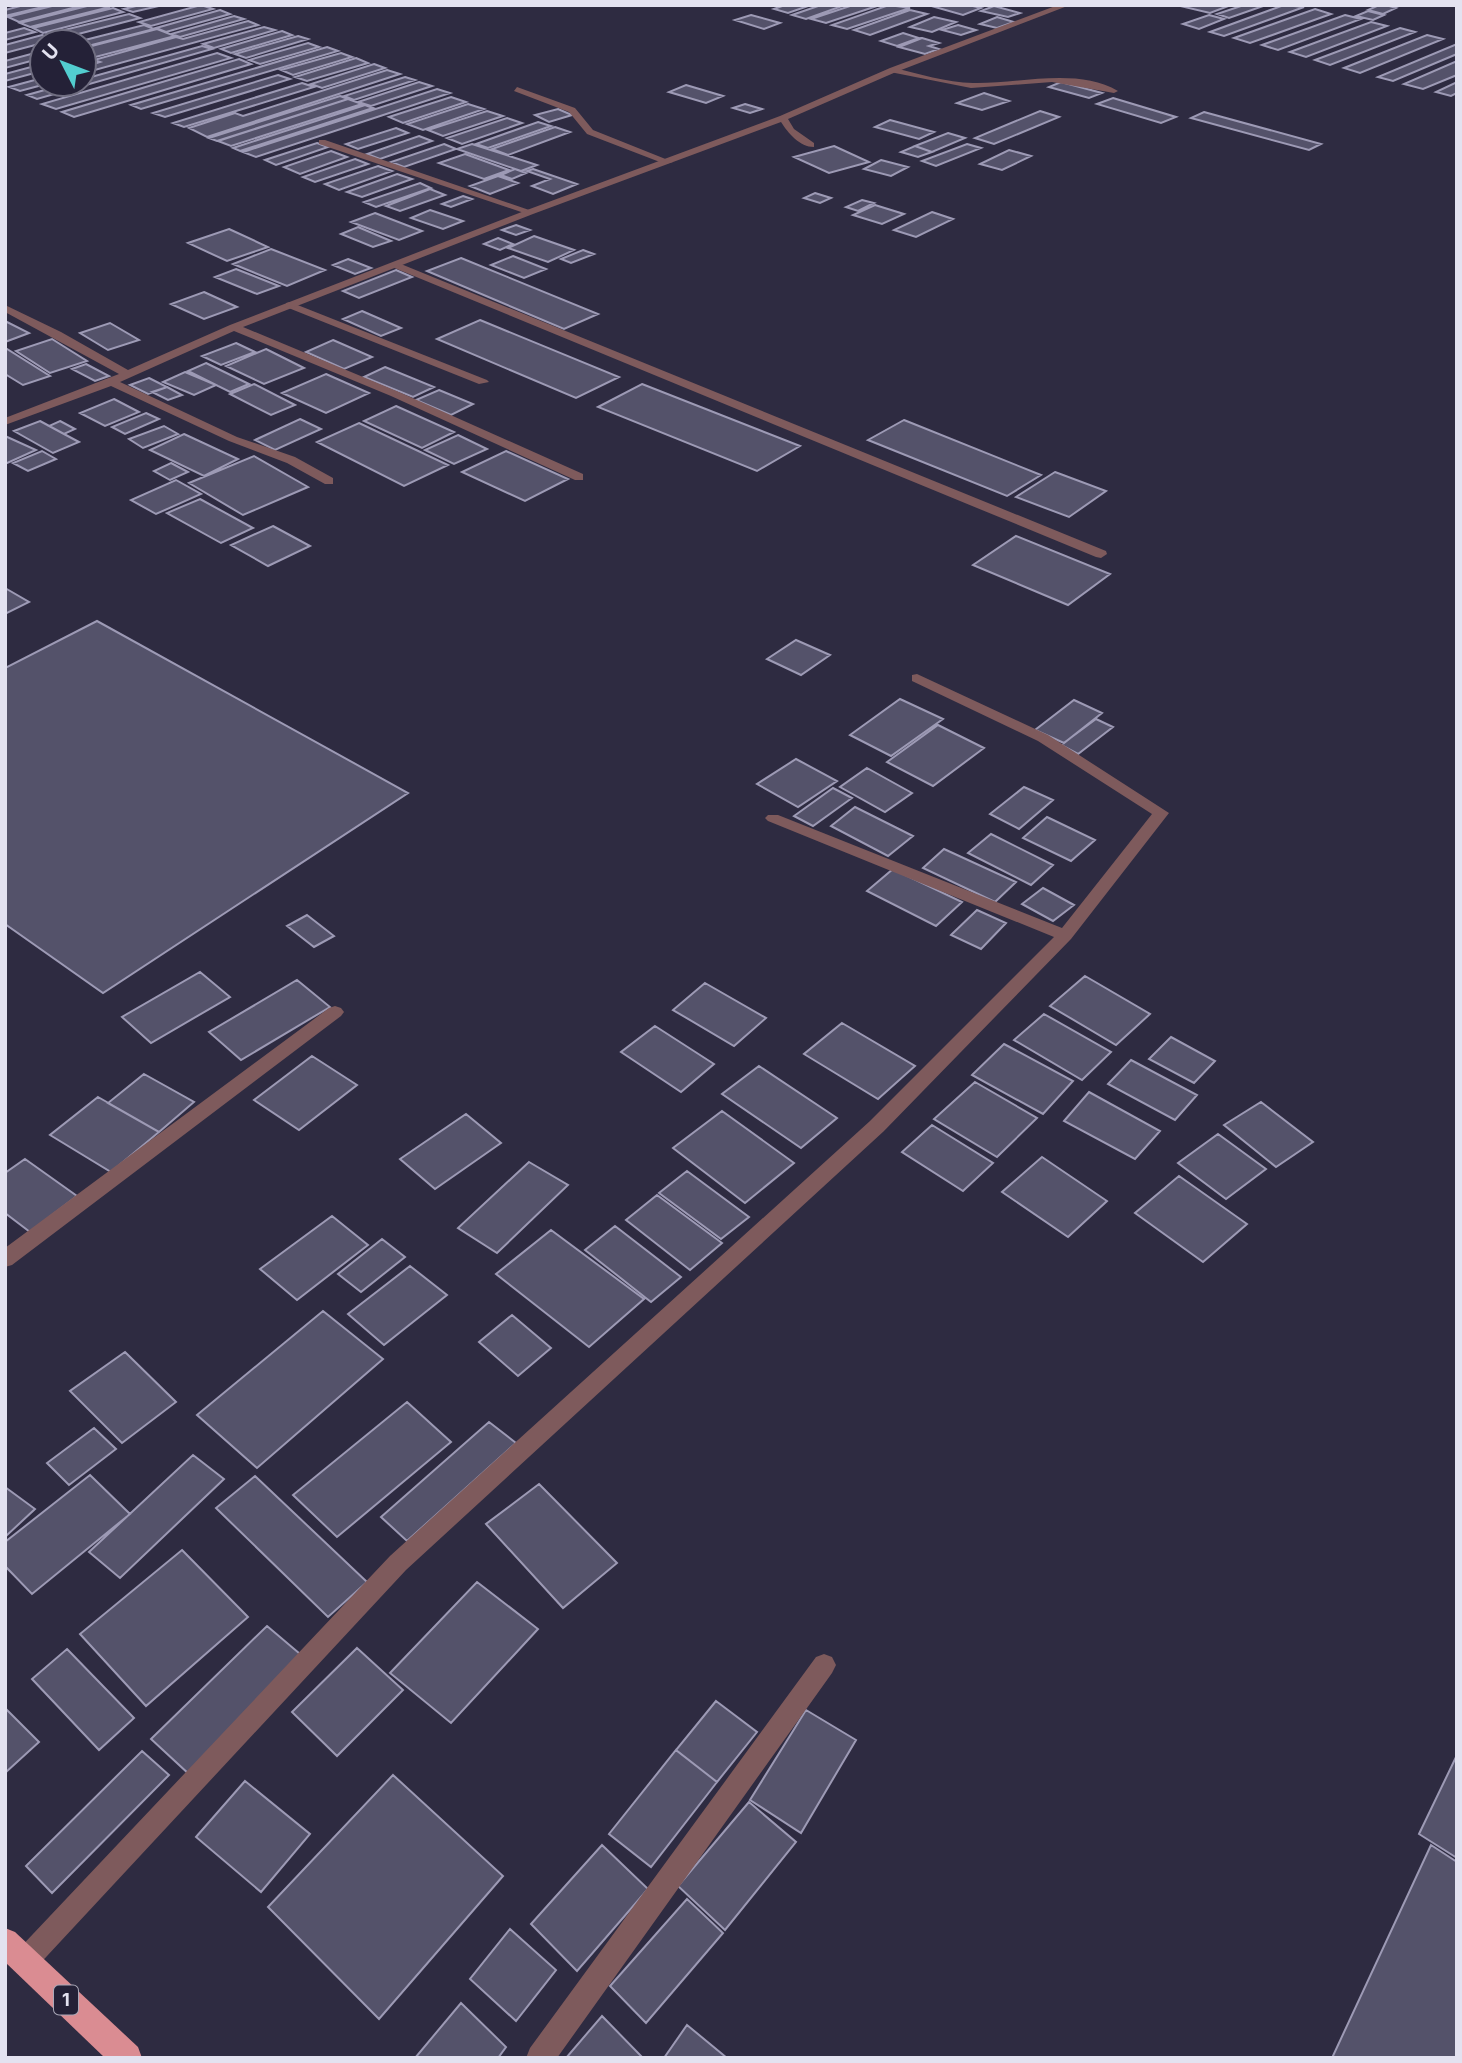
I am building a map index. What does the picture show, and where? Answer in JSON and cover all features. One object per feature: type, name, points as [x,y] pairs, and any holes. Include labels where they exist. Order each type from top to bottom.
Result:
[{"type":"highway","name":"1","points":[[15,1952],[127,2058]]},
{"type":"street","points":[[1173,5],[1182,8]]},
{"type":"street","points":[[5,422],[128,375],[234,327],[530,212],[783,118],[893,70],[1062,6]]},
{"type":"street","points":[[893,70],[971,86],[1052,79],[1114,91]]},
{"type":"street","points":[[517,89],[574,111],[590,132],[668,162]]},
{"type":"street","points":[[783,118],[792,131],[811,145]]},
{"type":"street","points":[[322,142],[530,212]]},
{"type":"street","points":[[396,265],[1101,554]]},
{"type":"street","points":[[290,305],[483,382]]},
{"type":"street","points":[[5,308],[128,375]]},
{"type":"street","points":[[234,327],[395,394],[579,477]]},
{"type":"street","points":[[111,382],[233,439],[291,460],[329,481]]},
{"type":"street","points":[[15,1952],[398,1563],[877,1126],[1065,935],[1161,813],[1043,738],[917,678]]},
{"type":"street","points":[[773,818],[1065,935]]},
{"type":"street","points":[[5,1259],[335,1012]]},
{"type":"street","points":[[540,2058],[824,1665]]},
{"type":"building","points":[[24,5],[51,5],[5,16],[5,10]]},
{"type":"building","points":[[56,5],[84,5],[19,22],[8,17]]},
{"type":"building","points":[[91,5],[110,7],[30,27],[20,23]]},
{"type":"building","points":[[140,5],[163,5],[133,12],[124,9]]},
{"type":"building","points":[[201,5],[213,9],[151,26],[139,22]]},
{"type":"building","points":[[785,5],[811,5],[788,13],[774,9]]},
{"type":"building","points":[[821,5],[845,5],[806,19],[792,15]]},
{"type":"building","points":[[853,5],[880,5],[826,23],[811,19]]},
{"type":"building","points":[[889,5],[910,8],[847,29],[832,25]]},
{"type":"building","points":[[928,5],[969,5],[981,8],[963,15]]},
{"type":"building","points":[[1231,5],[1210,13],[1180,6]]},
{"type":"building","points":[[1244,5],[1266,5],[1229,18],[1217,14]]},
{"type":"building","points":[[1284,5],[1304,7],[1224,36],[1210,32]]},
{"type":"building","points":[[1379,5],[1396,8],[1383,14],[1368,10]]},
{"type":"building","points":[[994,6],[1020,13],[1008,17],[981,11]]},
{"type":"building","points":[[113,8],[123,12],[62,28],[33,28]]},
{"type":"building","points":[[1315,9],[1331,14],[1250,43],[1234,38]]},
{"type":"building","points":[[220,10],[230,14],[166,32],[156,28]]},
{"type":"building","points":[[910,10],[927,14],[870,35],[854,30]]},
{"type":"building","points":[[1368,11],[1384,15],[1373,20],[1356,16]]},
{"type":"building","points":[[129,14],[140,18],[98,29],[72,28]]},
{"type":"building","points":[[751,15],[780,23],[764,29],[735,20]]},
{"type":"building","points":[[1209,15],[1224,19],[1199,29],[1183,24]]},
{"type":"building","points":[[1345,15],[1361,19],[1278,50],[1262,45]]},
{"type":"building","points":[[234,16],[244,19],[180,37],[171,34]]},
{"type":"building","points":[[934,17],[956,22],[932,32],[910,27]]},
{"type":"building","points":[[997,17],[1014,22],[997,28],[980,24]]},
{"type":"building","points":[[248,21],[258,25],[98,69],[98,59],[176,37],[183,39]]},
{"type":"building","points":[[1371,22],[1387,26],[1306,57],[1290,52]]},
{"type":"building","points":[[144,25],[154,29],[98,43],[98,37]]},
{"type":"building","points":[[958,25],[976,30],[961,35],[942,30]]},
{"type":"building","points":[[264,27],[275,30],[214,48],[203,44]]},
{"type":"building","points":[[1400,28],[1415,32],[1330,65],[1315,60]]},
{"type":"building","points":[[28,29],[28,34],[5,40],[5,33]]},
{"type":"building","points":[[157,29],[175,36],[98,56],[98,44]]},
{"type":"building","points":[[282,31],[292,35],[231,53],[221,49]]},
{"type":"building","points":[[903,33],[919,38],[897,46],[881,41]]},
{"type":"building","points":[[1427,35],[1443,39],[1360,73],[1344,68]]},
{"type":"building","points":[[298,36],[308,39],[246,58],[235,54]]},
{"type":"building","points":[[922,38],[939,43],[929,46],[939,49],[925,54],[899,47]]},
{"type":"building","points":[[28,39],[28,47],[5,53],[5,45]]},
{"type":"building","points":[[308,43],[319,47],[260,64],[249,60]]},
{"type":"building","points":[[1457,44],[1457,54],[1393,81],[1378,77]]},
{"type":"building","points":[[202,46],[212,49],[98,82],[98,75]]},
{"type":"building","points":[[327,47],[338,51],[141,109],[131,105]]},
{"type":"building","points":[[217,53],[231,58],[98,97],[98,88]]},
{"type":"building","points":[[341,53],[352,57],[293,75],[281,70]]},
{"type":"building","points":[[28,55],[28,62],[5,68],[5,61]]},
{"type":"building","points":[[356,58],[368,63],[307,81],[295,77]]},
{"type":"building","points":[[239,59],[251,64],[74,117],[62,112]]},
{"type":"building","points":[[1457,61],[1457,75],[1423,89],[1404,84]]},
{"type":"building","points":[[374,64],[385,68],[322,88],[311,84]]},
{"type":"building","points":[[28,68],[28,75],[5,81],[5,74]]},
{"type":"building","points":[[387,70],[400,74],[207,137],[189,128],[235,113],[243,116]]},
{"type":"building","points":[[278,75],[290,79],[165,117],[153,113]]},
{"type":"building","points":[[405,77],[415,80],[354,100],[344,96]]},
{"type":"building","points":[[28,82],[28,89],[20,91],[9,87]]},
{"type":"building","points":[[419,82],[432,86],[371,106],[358,102]]},
{"type":"building","points":[[1061,82],[1102,93],[1089,98],[1049,87]]},
{"type":"building","points":[[1457,82],[1457,93],[1451,96],[1436,92]]},
{"type":"building","points":[[302,83],[314,87],[184,127],[173,123]]},
{"type":"building","points":[[686,85],[723,96],[706,103],[669,92]]},
{"type":"building","points":[[437,89],[450,93],[256,157],[243,152]]},
{"type":"building","points":[[984,93],[1009,101],[982,110],[957,103]]},
{"type":"building","points":[[340,96],[348,99],[217,141],[209,138]]},
{"type":"building","points":[[451,97],[466,102],[403,123],[389,117]]},
{"type":"building","points":[[63,98],[94,98],[56,109],[42,104]]},
{"type":"building","points":[[1113,98],[1176,117],[1161,123],[1097,104]]},
{"type":"building","points":[[348,99],[362,104],[231,146],[218,141]]},
{"type":"building","points":[[468,104],[484,109],[423,130],[407,124]]},
{"type":"building","points":[[745,104],[762,109],[750,113],[733,108]]},
{"type":"building","points":[[365,105],[373,108],[240,151],[233,148]]},
{"type":"building","points":[[558,109],[572,115],[549,122],[535,115]]},
{"type":"building","points":[[487,111],[503,116],[443,136],[428,130]]},
{"type":"building","points":[[1040,111],[1059,117],[994,144],[975,138]]},
{"type":"building","points":[[1204,112],[1321,144],[1309,150],[1191,118]]},
{"type":"building","points":[[507,118],[522,123],[462,144],[447,138]]},
{"type":"building","points":[[890,120],[934,132],[919,139],[875,127]]},
{"type":"building","points":[[538,122],[551,126],[488,148],[476,144]]},
{"type":"building","points":[[555,127],[570,132],[508,155],[492,149]]},
{"type":"building","points":[[396,128],[408,133],[358,149],[346,144]]},
{"type":"building","points":[[948,133],[965,138],[932,152],[915,146]]},
{"type":"building","points":[[419,136],[432,141],[380,159],[367,154]]},
{"type":"building","points":[[317,143],[328,147],[276,165],[265,160]]},
{"type":"building","points":[[444,144],[456,149],[404,167],[391,162]]},
{"type":"building","points":[[472,144],[537,165],[521,171],[457,149]]},
{"type":"building","points":[[967,144],[981,148],[936,166],[922,161]]},
{"type":"building","points":[[834,146],[869,162],[829,173],[794,157]]},
{"type":"building","points":[[915,146],[932,152],[918,157],[901,152]]},
{"type":"building","points":[[1009,150],[1031,156],[1002,170],[980,164]]},
{"type":"building","points":[[331,151],[347,157],[300,174],[284,167]]},
{"type":"building","points":[[465,154],[509,170],[484,179],[439,163]]},
{"type":"building","points":[[355,159],[368,164],[315,182],[303,177]]},
{"type":"building","points":[[881,160],[908,167],[891,176],[864,169]]},
{"type":"building","points":[[378,166],[392,171],[339,190],[325,184]]},
{"type":"building","points":[[515,169],[526,173],[512,179],[501,175]]},
{"type":"building","points":[[533,169],[577,184],[553,194],[532,186],[550,179],[527,171]]},
{"type":"building","points":[[397,174],[412,179],[362,197],[347,192]]},
{"type":"building","points":[[498,176],[518,183],[490,194],[470,186]]},
{"type":"building","points":[[420,183],[431,188],[376,207],[364,202]]},
{"type":"building","points":[[430,189],[445,195],[400,211],[386,206]]},
{"type":"building","points":[[815,193],[831,198],[820,203],[804,198]]},
{"type":"building","points":[[463,196],[472,199],[451,207],[442,204]]},
{"type":"building","points":[[862,200],[874,203],[858,211],[846,207]]},
{"type":"building","points":[[875,205],[904,214],[882,224],[853,215]]},
{"type":"building","points":[[430,210],[463,221],[443,229],[411,218]]},
{"type":"building","points":[[932,212],[953,219],[916,237],[894,230]]},
{"type":"building","points":[[375,213],[422,231],[399,240],[351,222]]},
{"type":"building","points":[[516,225],[530,230],[516,235],[502,230]]},
{"type":"building","points":[[358,227],[391,241],[373,247],[341,234]]},
{"type":"building","points":[[229,229],[268,247],[227,261],[188,243]]},
{"type":"building","points":[[534,236],[574,250],[548,262],[508,248]]},
{"type":"building","points":[[498,238],[513,244],[500,250],[484,244]]},
{"type":"building","points":[[271,249],[325,270],[287,286],[233,264]]},
{"type":"building","points":[[583,250],[594,254],[571,263],[561,259]]},
{"type":"building","points":[[513,256],[546,269],[524,278],[491,265]]},
{"type":"building","points":[[461,258],[598,314],[564,329],[427,271]]},
{"type":"building","points":[[348,259],[371,268],[355,274],[333,265]]},
{"type":"building","points":[[236,269],[279,286],[257,294],[215,277]]},
{"type":"building","points":[[396,270],[412,277],[359,298],[343,291]]},
{"type":"building","points":[[204,292],[237,307],[204,319],[171,304]]},
{"type":"building","points":[[362,311],[401,328],[381,336],[343,319]]},
{"type":"building","points":[[480,320],[619,377],[576,398],[437,339]]},
{"type":"building","points":[[5,321],[29,333],[5,342]]},
{"type":"building","points":[[110,323],[139,340],[108,350],[80,333]]},
{"type":"building","points":[[52,339],[87,361],[50,373],[16,351]]},
{"type":"building","points":[[333,340],[372,357],[344,369],[306,352]]},
{"type":"building","points":[[236,343],[255,352],[221,365],[202,356]]},
{"type":"building","points":[[5,349],[50,376],[23,385],[5,374]]},
{"type":"building","points":[[266,349],[304,368],[264,384],[226,366]]},
{"type":"building","points":[[206,363],[249,384],[230,392],[188,371]]},
{"type":"building","points":[[86,364],[109,376],[95,381],[72,369]]},
{"type":"building","points":[[385,367],[434,387],[413,397],[364,377]]},
{"type":"building","points":[[185,372],[216,385],[194,395],[163,382]]},
{"type":"building","points":[[326,374],[369,393],[326,413],[282,393]]},
{"type":"building","points":[[149,378],[167,387],[148,394],[130,385]]},
{"type":"building","points":[[254,384],[295,405],[271,415],[230,394]]},
{"type":"building","points":[[642,384],[800,446],[757,471],[598,407]]},
{"type":"building","points":[[167,387],[182,395],[168,400],[152,392]]},
{"type":"building","points":[[439,390],[473,404],[451,415],[416,400]]},
{"type":"building","points":[[114,399],[139,412],[105,426],[80,413]]},
{"type":"building","points":[[396,406],[454,432],[422,448],[364,421]]},
{"type":"building","points":[[146,413],[159,419],[125,434],[112,427]]},
{"type":"building","points":[[300,419],[321,429],[275,450],[255,440]]},
{"type":"building","points":[[904,420],[1041,475],[1007,496],[868,440]]},
{"type":"building","points":[[40,421],[79,442],[53,453],[14,431]]},
{"type":"building","points":[[60,421],[75,429],[64,434],[49,426]]},
{"type":"building","points":[[359,423],[448,465],[404,486],[317,442]]},
{"type":"building","points":[[164,426],[178,434],[143,448],[129,439]]},
{"type":"building","points":[[184,434],[238,459],[204,476],[150,450]]},
{"type":"building","points":[[458,435],[487,449],[454,464],[425,450]]},
{"type":"building","points":[[5,436],[36,450],[5,464]]},
{"type":"building","points":[[42,451],[56,459],[28,471],[13,463]]},
{"type":"building","points":[[506,451],[568,479],[525,501],[462,472]]},
{"type":"building","points":[[254,456],[308,487],[243,515],[189,483]]},
{"type":"building","points":[[171,463],[188,472],[170,480],[154,471]]},
{"type":"building","points":[[1055,472],[1106,491],[1069,517],[1016,497]]},
{"type":"building","points":[[176,480],[201,494],[156,514],[131,500]]},
{"type":"building","points":[[200,499],[253,528],[221,543],[167,513]]},
{"type":"building","points":[[273,526],[310,546],[268,566],[231,545]]},
{"type":"building","points":[[1016,536],[1110,574],[1068,605],[973,565]]},
{"type":"building","points":[[5,588],[29,602],[5,614]]},
{"type":"building","points":[[97,621],[408,793],[103,993],[5,924],[5,668]]},
{"type":"building","points":[[796,640],[830,655],[801,675],[767,659]]},
{"type":"building","points":[[900,699],[943,719],[891,756],[850,735]]},
{"type":"building","points":[[1074,700],[1102,713],[1064,743],[1035,730]]},
{"type":"building","points":[[1096,719],[1113,727],[1078,754],[1061,745]]},
{"type":"building","points":[[938,725],[984,748],[933,786],[887,762]]},
{"type":"building","points":[[796,759],[837,781],[798,807],[757,784]]},
{"type":"building","points":[[867,768],[912,793],[885,812],[840,787]]},
{"type":"building","points":[[1024,787],[1053,800],[1019,829],[990,814]]},
{"type":"building","points":[[833,788],[852,798],[813,826],[794,816]]},
{"type":"building","points":[[855,807],[913,836],[888,856],[831,826]]},
{"type":"building","points":[[1047,817],[1095,840],[1071,861],[1023,838]]},
{"type":"building","points":[[991,834],[1053,865],[1031,885],[968,853]]},
{"type":"building","points":[[944,849],[1016,882],[995,902],[923,868]]},
{"type":"building","points":[[893,869],[962,902],[936,926],[867,891]]},
{"type":"building","points":[[1043,888],[1074,905],[1053,921],[1022,904]]},
{"type":"building","points":[[977,910],[1006,923],[981,949],[951,935]]},
{"type":"building","points":[[307,915],[334,936],[314,947],[287,926]]},
{"type":"building","points":[[200,972],[230,997],[151,1043],[122,1017]]},
{"type":"building","points":[[1085,976],[1150,1014],[1116,1045],[1050,1006]]},
{"type":"building","points":[[297,980],[330,1007],[241,1060],[209,1032]]},
{"type":"building","points":[[705,983],[766,1018],[734,1046],[673,1010]]},
{"type":"building","points":[[1044,1014],[1111,1052],[1082,1080],[1014,1040]]},
{"type":"building","points":[[842,1023],[915,1066],[878,1099],[804,1054]]},
{"type":"building","points":[[655,1026],[714,1064],[681,1092],[621,1052]]},
{"type":"building","points":[[1171,1037],[1215,1061],[1194,1083],[1149,1059]]},
{"type":"building","points":[[1004,1044],[1073,1081],[1043,1114],[972,1075]]},
{"type":"building","points":[[312,1056],[357,1085],[299,1130],[254,1100]]},
{"type":"building","points":[[1131,1060],[1197,1095],[1175,1120],[1108,1084]]},
{"type":"building","points":[[759,1066],[837,1118],[801,1148],[722,1094]]},
{"type":"building","points":[[144,1074],[194,1102],[159,1132],[108,1103]]},
{"type":"building","points":[[975,1082],[1037,1118],[997,1157],[934,1119]]},
{"type":"building","points":[[1089,1092],[1160,1131],[1135,1159],[1064,1121]]},
{"type":"building","points":[[98,1097],[159,1132],[111,1172],[50,1135]]},
{"type":"building","points":[[1261,1102],[1313,1142],[1276,1167],[1224,1125]]},
{"type":"building","points":[[722,1111],[794,1163],[745,1203],[673,1148]]},
{"type":"building","points":[[466,1114],[501,1143],[435,1189],[400,1159]]},
{"type":"building","points":[[932,1125],[993,1163],[963,1191],[902,1152]]},
{"type":"building","points":[[1218,1134],[1266,1169],[1226,1199],[1178,1163]]},
{"type":"building","points":[[1042,1157],[1107,1201],[1068,1237],[1002,1192]]},
{"type":"building","points":[[25,1159],[77,1196],[30,1232],[5,1213],[5,1173]]},
{"type":"building","points":[[529,1162],[568,1185],[497,1253],[458,1228]]},
{"type":"building","points":[[687,1171],[749,1217],[721,1239],[659,1193]]},
{"type":"building","points":[[1179,1176],[1247,1224],[1203,1262],[1135,1213]]},
{"type":"building","points":[[657,1195],[722,1243],[690,1270],[626,1220]]},
{"type":"building","points":[[332,1216],[368,1245],[297,1300],[260,1269]]},
{"type":"building","points":[[615,1226],[681,1277],[651,1302],[585,1250]]},
{"type":"building","points":[[551,1230],[644,1299],[589,1347],[496,1274]]},
{"type":"building","points":[[382,1239],[405,1257],[361,1292],[338,1274]]},
{"type":"building","points":[[410,1266],[447,1295],[384,1345],[348,1314]]},
{"type":"building","points":[[323,1311],[383,1359],[257,1468],[197,1415]]},
{"type":"building","points":[[512,1315],[551,1348],[518,1376],[479,1342]]},
{"type":"building","points":[[125,1352],[176,1402],[122,1443],[70,1391]]},
{"type":"building","points":[[407,1402],[451,1442],[337,1537],[293,1495]]},
{"type":"building","points":[[489,1422],[516,1443],[407,1541],[381,1517]]},
{"type":"building","points":[[94,1428],[116,1449],[69,1485],[47,1463]]},
{"type":"building","points":[[193,1455],[224,1479],[120,1578],[89,1552]]},
{"type":"building","points":[[90,1475],[130,1514],[32,1594],[5,1566],[5,1542]]},
{"type":"building","points":[[255,1476],[367,1582],[328,1617],[216,1508]]},
{"type":"building","points":[[539,1484],[617,1563],[563,1608],[486,1524]]},
{"type":"building","points":[[5,1487],[35,1509],[5,1537]]},
{"type":"building","points":[[182,1550],[248,1617],[146,1706],[80,1634]]},
{"type":"building","points":[[477,1582],[538,1629],[451,1723],[390,1673]]},
{"type":"building","points":[[267,1626],[306,1659],[190,1775],[151,1739]]},
{"type":"building","points":[[357,1648],[403,1690],[337,1756],[292,1712]]},
{"type":"building","points":[[67,1649],[134,1718],[99,1750],[32,1679]]},
{"type":"building","points":[[716,1701],[757,1732],[717,1782],[676,1750]]},
{"type":"building","points":[[5,1708],[39,1742],[5,1773]]},
{"type":"building","points":[[806,1710],[856,1740],[801,1833],[750,1800]]},
{"type":"building","points":[[676,1750],[717,1782],[651,1867],[609,1834]]},
{"type":"building","points":[[142,1751],[169,1775],[52,1893],[26,1866]]},
{"type":"building","points":[[1457,1755],[1457,1858],[1419,1834]]},
{"type":"building","points":[[393,1775],[503,1876],[379,2019],[268,1907]]},
{"type":"building","points":[[245,1781],[310,1834],[261,1892],[196,1837]]},
{"type":"building","points":[[749,1802],[796,1842],[725,1930],[678,1886]]},
{"type":"building","points":[[602,1845],[648,1889],[577,1971],[531,1924]]},
{"type":"building","points":[[1431,1845],[1457,1862],[1457,2058],[1332,2058]]},
{"type":"building","points":[[687,1899],[723,1933],[646,2023],[610,1986]]},
{"type":"building","points":[[510,1929],[556,1970],[516,2021],[470,1979]]},
{"type":"building","points":[[461,2003],[506,2047],[498,2058],[415,2058]]},
{"type":"building","points":[[602,2016],[643,2058],[566,2058]]},
{"type":"building","points":[[687,2025],[727,2058],[664,2058]]}]
